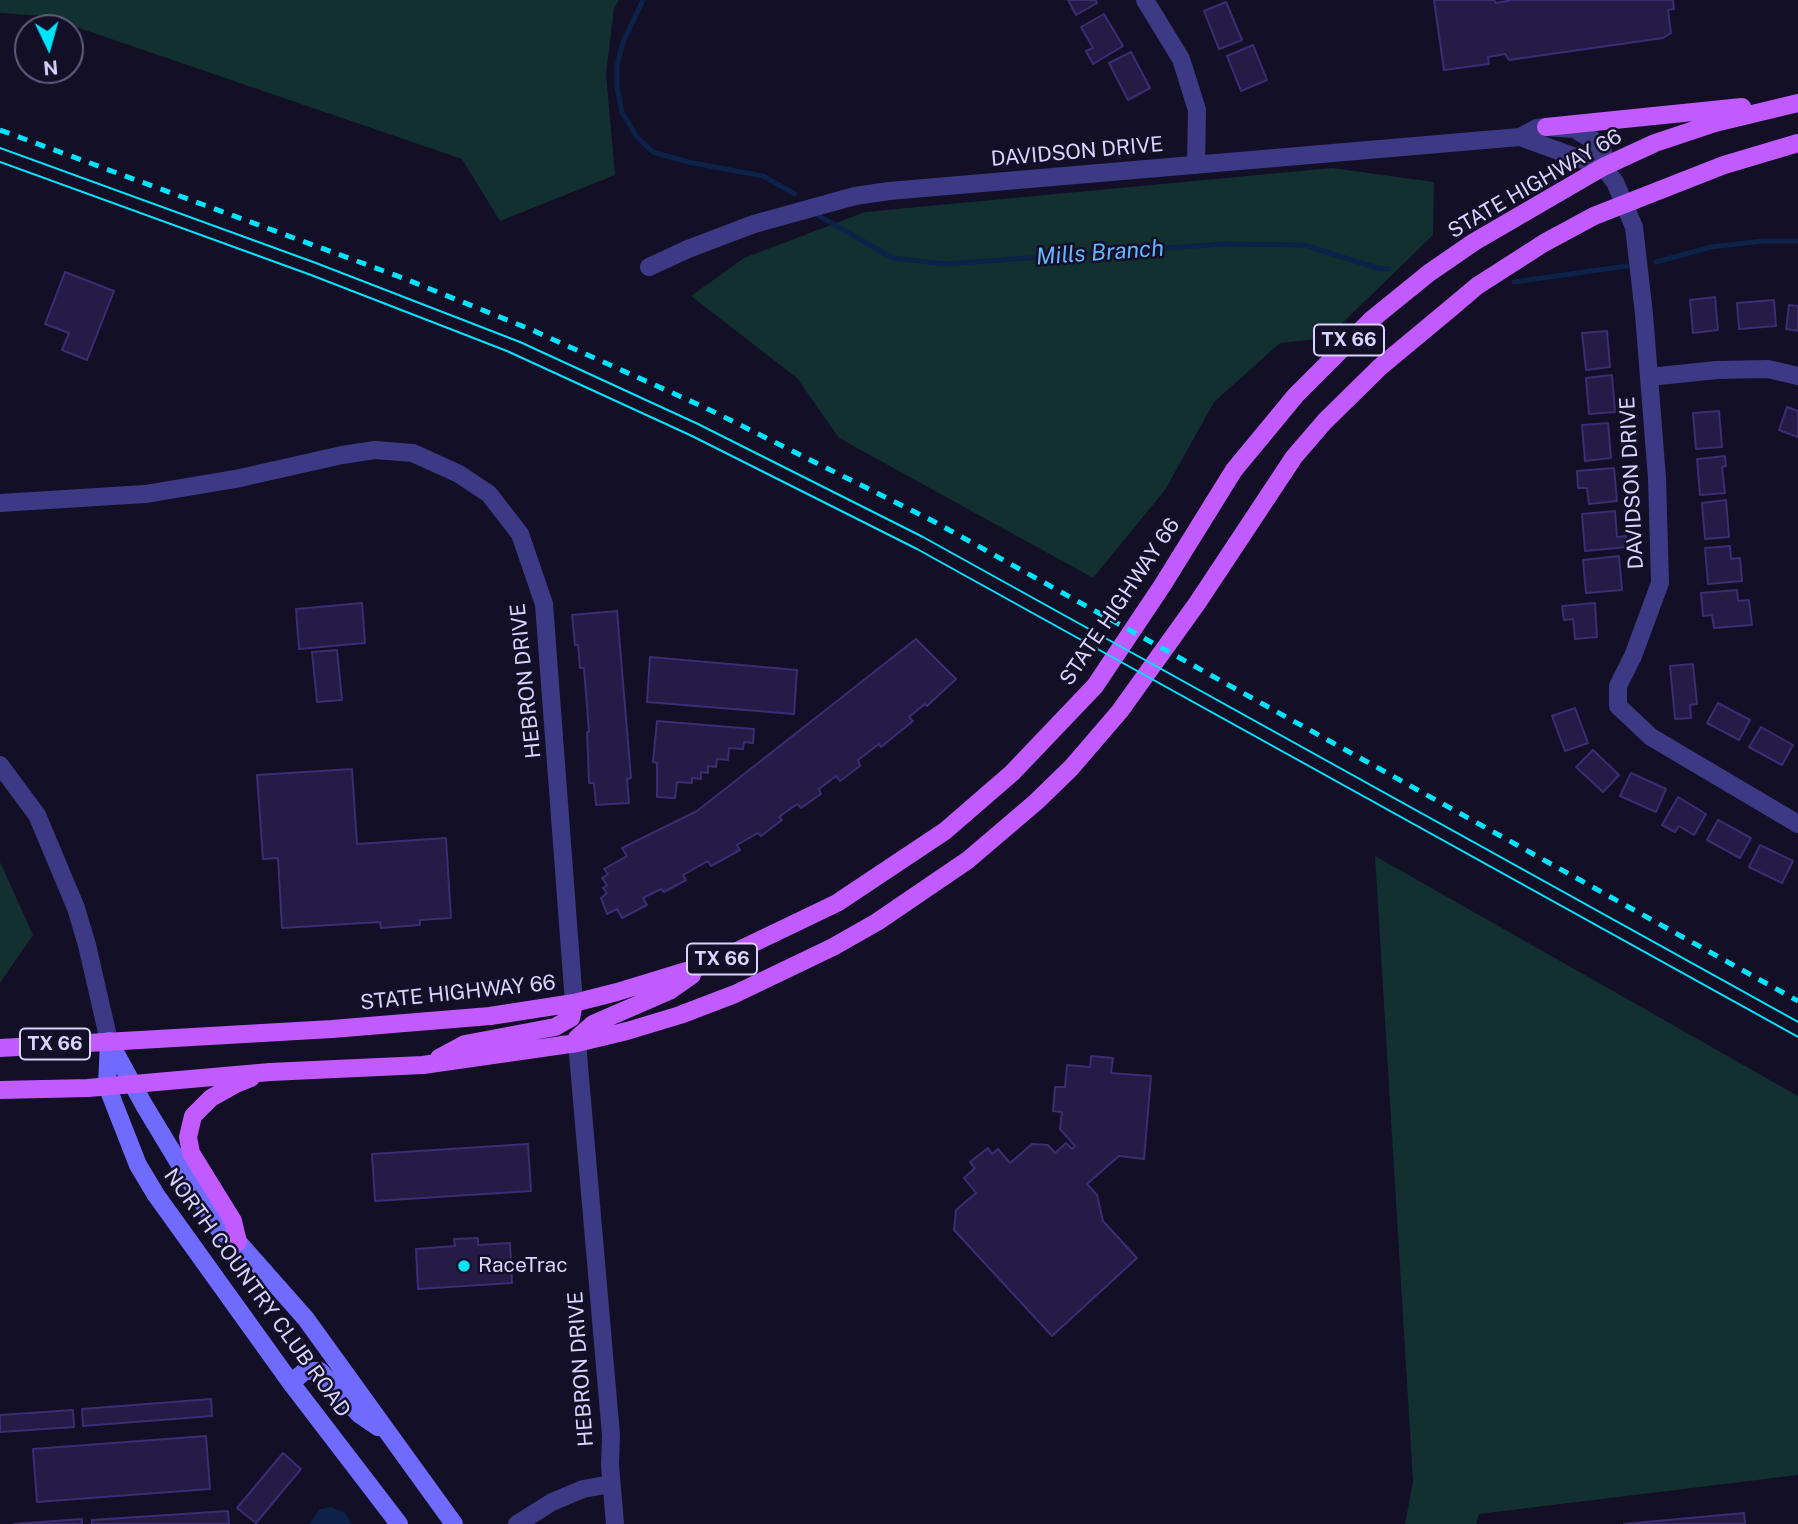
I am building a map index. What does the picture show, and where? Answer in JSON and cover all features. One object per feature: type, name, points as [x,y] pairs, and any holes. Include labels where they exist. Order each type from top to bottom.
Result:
[{"type":"main road","points":[[1546,127],[1798,102]]},
{"type":"main road","name":"STATE HIGHWAY 66","points":[[0,1048],[332,1029],[490,1016],[574,1003],[706,965],[837,903],[945,831],[1012,773],[1095,686],[1162,586],[1234,470],[1296,395],[1354,334],[1429,274],[1475,242],[1603,167],[1655,143],[1714,123],[1798,102]]},
{"type":"main road","name":"TX 66","points":[[0,1090],[107,1086],[270,1072],[423,1065],[577,1042],[680,1015],[735,994],[833,947],[877,922],[968,860],[1036,802],[1099,737],[1198,603],[1294,457],[1325,421],[1380,367],[1477,286],[1544,243],[1625,202],[1724,165],[1798,143]]},
{"type":"main road","points":[[577,1042],[577,1038],[593,1024],[669,991],[706,965]]},
{"type":"main road","points":[[423,1065],[466,1044],[555,1027],[571,1018],[574,1003]]},
{"type":"main road","name":"NORTH COUNTRY CLUB ROAD","points":[[110,1041],[220,1231],[238,1242],[306,1319],[454,1524]]},
{"type":"main road","name":"NORTH COUNTRY CLUB ROAD","points":[[110,1041],[107,1086],[138,1165],[156,1195],[291,1383],[399,1524]]},
{"type":"main road","points":[[238,1242],[233,1220],[191,1153],[188,1137],[193,1116],[211,1098],[236,1084],[270,1072]]},
{"type":"main road","points":[[291,1383],[305,1371],[320,1371],[359,1414],[390,1435]]},
{"type":"street","points":[[1145,0],[1181,59],[1197,110],[1196,165]]},
{"type":"street","name":"DAVIDSON DRIVE","points":[[649,267],[688,248],[754,223],[855,196],[1520,137],[1537,128],[1546,127],[1574,129],[1593,140],[1604,151],[1603,167]]},
{"type":"street","name":"DAVIDSON DRIVE","points":[[1520,137],[1603,167],[1615,182],[1634,227],[1657,478],[1660,583],[1633,656],[1618,686],[1618,706],[1651,737],[1798,824]]},
{"type":"street","points":[[1649,377],[1717,370],[1768,369],[1798,376]]},
{"type":"street","name":"HEBRON DRIVE","points":[[0,503],[145,494],[240,478],[375,450],[414,453],[459,474],[489,494],[520,534],[544,604],[574,1003]]},
{"type":"street","points":[[0,765],[37,815],[76,908],[110,1041]]},
{"type":"street","name":"HEBRON DRIVE","points":[[577,1042],[611,1435],[611,1484],[615,1524]]},
{"type":"street","points":[[517,1524],[552,1502],[583,1489],[611,1484]]},
{"type":"green space","points":[[0,0],[619,0],[614,8],[606,74],[615,175],[500,221],[462,159],[84,30],[84,14],[0,13]]},
{"type":"green space","points":[[1332,168],[1434,182],[1433,235],[1327,338],[1280,343],[1214,402],[1165,490],[1093,578],[839,438],[797,378],[691,296],[744,258],[865,212]]},
{"type":"green space","points":[[1375,856],[1798,1096],[1798,1475],[1479,1514],[1476,1524],[1405,1524],[1413,1481]]},
{"type":"green space","points":[[0,862],[33,935],[0,983]]},
{"type":"water","points":[[331,1507],[345,1513],[352,1524],[309,1524],[320,1509]]},
{"type":"building","points":[[1068,0],[1096,0],[1097,3],[1076,15]]},
{"type":"building","points":[[1434,0],[1494,0],[1496,3],[1512,0],[1673,0],[1674,9],[1668,10],[1671,33],[1663,38],[1509,60],[1505,54],[1488,57],[1489,64],[1444,70]]},
{"type":"building","points":[[1226,2],[1242,40],[1219,49],[1204,11]]},
{"type":"building","points":[[1104,14],[1123,46],[1093,64],[1086,51],[1093,48],[1081,27]]},
{"type":"building","points":[[1253,45],[1267,80],[1241,91],[1227,56]]},
{"type":"building","points":[[1131,52],[1150,88],[1128,100],[1109,63]]},
{"type":"building","points":[[65,272],[114,291],[87,360],[62,350],[69,333],[45,324]]},
{"type":"building","points":[[1715,297],[1718,330],[1693,333],[1690,300]]},
{"type":"building","points":[[1774,300],[1776,326],[1739,329],[1737,303]]},
{"type":"building","points":[[1789,305],[1798,306],[1798,331],[1786,329]]},
{"type":"building","points":[[1607,331],[1610,367],[1586,370],[1582,333]]},
{"type":"building","points":[[1612,375],[1615,412],[1589,414],[1586,378]]},
{"type":"building","points":[[1787,407],[1798,411],[1798,437],[1779,430]]},
{"type":"building","points":[[1719,411],[1722,447],[1696,449],[1693,413]]},
{"type":"building","points":[[1608,423],[1611,458],[1585,461],[1582,425]]},
{"type":"building","points":[[1725,456],[1726,466],[1722,467],[1725,493],[1700,495],[1697,459]]},
{"type":"building","points":[[1614,468],[1617,501],[1589,504],[1587,488],[1578,488],[1577,471]]},
{"type":"building","points":[[1726,500],[1729,537],[1705,539],[1702,503]]},
{"type":"building","points":[[1615,511],[1617,537],[1626,536],[1627,547],[1585,551],[1582,514]]},
{"type":"building","points":[[1730,546],[1731,559],[1740,558],[1742,581],[1708,584],[1705,548]]},
{"type":"building","points":[[1619,556],[1622,590],[1586,593],[1583,560]]},
{"type":"building","points":[[1737,590],[1738,601],[1749,600],[1752,625],[1714,628],[1712,615],[1703,616],[1701,593]]},
{"type":"building","points":[[362,603],[365,643],[299,649],[296,609]]},
{"type":"building","points":[[1595,603],[1597,637],[1575,639],[1573,619],[1564,620],[1562,606]]},
{"type":"building","points":[[617,611],[631,778],[627,779],[629,803],[596,805],[594,783],[589,783],[589,732],[584,668],[580,668],[572,615]]},
{"type":"building","points":[[916,639],[956,679],[927,706],[925,704],[909,717],[913,721],[881,747],[879,744],[858,760],[860,766],[840,781],[836,776],[819,789],[821,794],[801,808],[797,804],[779,817],[782,820],[761,836],[758,833],[737,845],[740,850],[711,866],[708,861],[683,875],[686,880],[664,892],[661,889],[643,898],[647,905],[622,918],[617,909],[607,914],[601,898],[607,893],[603,888],[607,885],[602,878],[608,874],[604,869],[627,856],[622,848],[697,811]]},
{"type":"building","points":[[337,650],[342,700],[317,702],[312,652]]},
{"type":"building","points":[[650,657],[797,670],[794,714],[647,702]]},
{"type":"building","points":[[1693,664],[1697,704],[1690,705],[1691,718],[1675,719],[1670,666]]},
{"type":"building","points":[[1718,703],[1750,720],[1739,740],[1707,723]]},
{"type":"building","points":[[1575,708],[1588,743],[1565,751],[1552,716]]},
{"type":"building","points":[[657,721],[754,729],[753,743],[744,742],[743,749],[729,748],[728,760],[717,759],[716,767],[708,766],[708,773],[701,772],[701,779],[692,778],[692,783],[677,782],[675,798],[657,797],[657,763],[653,762]]},
{"type":"building","points":[[1761,727],[1793,745],[1782,765],[1749,747]]},
{"type":"building","points":[[1593,750],[1619,775],[1603,792],[1576,767]]},
{"type":"building","points":[[352,769],[357,844],[446,838],[451,918],[420,920],[420,925],[381,928],[380,922],[282,928],[278,858],[263,859],[257,775]]},
{"type":"building","points":[[1631,773],[1666,789],[1656,812],[1620,796]]},
{"type":"building","points":[[1678,797],[1706,814],[1694,835],[1679,826],[1675,832],[1662,825]]},
{"type":"building","points":[[1718,820],[1751,838],[1740,858],[1707,840]]},
{"type":"building","points":[[1760,845],[1793,861],[1782,883],[1749,867]]},
{"type":"building","points":[[1091,1056],[1113,1058],[1111,1073],[1151,1076],[1144,1159],[1119,1156],[1087,1184],[1097,1195],[1103,1221],[1137,1258],[1052,1336],[954,1230],[956,1210],[976,1193],[964,1178],[975,1168],[970,1162],[988,1148],[992,1154],[998,1149],[1010,1163],[1032,1144],[1048,1145],[1055,1153],[1066,1143],[1072,1149],[1075,1146],[1060,1129],[1062,1112],[1053,1111],[1055,1087],[1065,1087],[1067,1065],[1090,1067]]},
{"type":"building","name":"RaceTrac","points":[[528,1144],[531,1191],[375,1201],[372,1154]]},
{"type":"building","name":"RaceTrac","points":[[478,1238],[478,1245],[510,1243],[512,1283],[418,1289],[416,1249],[455,1246],[454,1239]]},
{"type":"building","points":[[211,1399],[212,1416],[83,1426],[82,1409]]},
{"type":"building","points":[[73,1410],[74,1427],[0,1432],[0,1415]]},
{"type":"building","points":[[206,1436],[210,1489],[37,1502],[33,1449]]},
{"type":"building","points":[[283,1453],[301,1469],[256,1523],[237,1508]]},
{"type":"building","points":[[228,1511],[229,1524],[92,1524],[92,1520]]},
{"type":"building","points":[[1744,1513],[1745,1524],[1624,1524]]},
{"type":"building","points":[[82,1519],[82,1524],[14,1524]]},
{"type":"waterway","name":"Mills Branch","points":[[643,0],[623,42],[617,66],[617,87],[622,112],[637,137],[653,152],[688,162],[763,176],[795,194]]},
{"type":"waterway","name":"Mills Branch","points":[[819,216],[893,258],[945,264],[1222,244],[1304,245],[1377,268],[1389,269]]},
{"type":"waterway","name":"Mills Branch","points":[[1656,262],[1711,247],[1763,241],[1798,241]]},
{"type":"waterway","name":"Mills Branch","points":[[1514,282],[1627,266]]},
{"type":"tram line","points":[[0,148],[316,263],[520,342],[698,424],[923,537],[1798,1022]]},
{"type":"tram line","points":[[0,162],[311,275],[507,351],[692,436],[917,549],[1798,1037]]},
{"type":"railway","points":[[0,130],[403,278],[532,330],[706,408],[933,521],[1798,1001]]},
{"type":"place","name":"RaceTrac","points":[[464,1266]]}]
